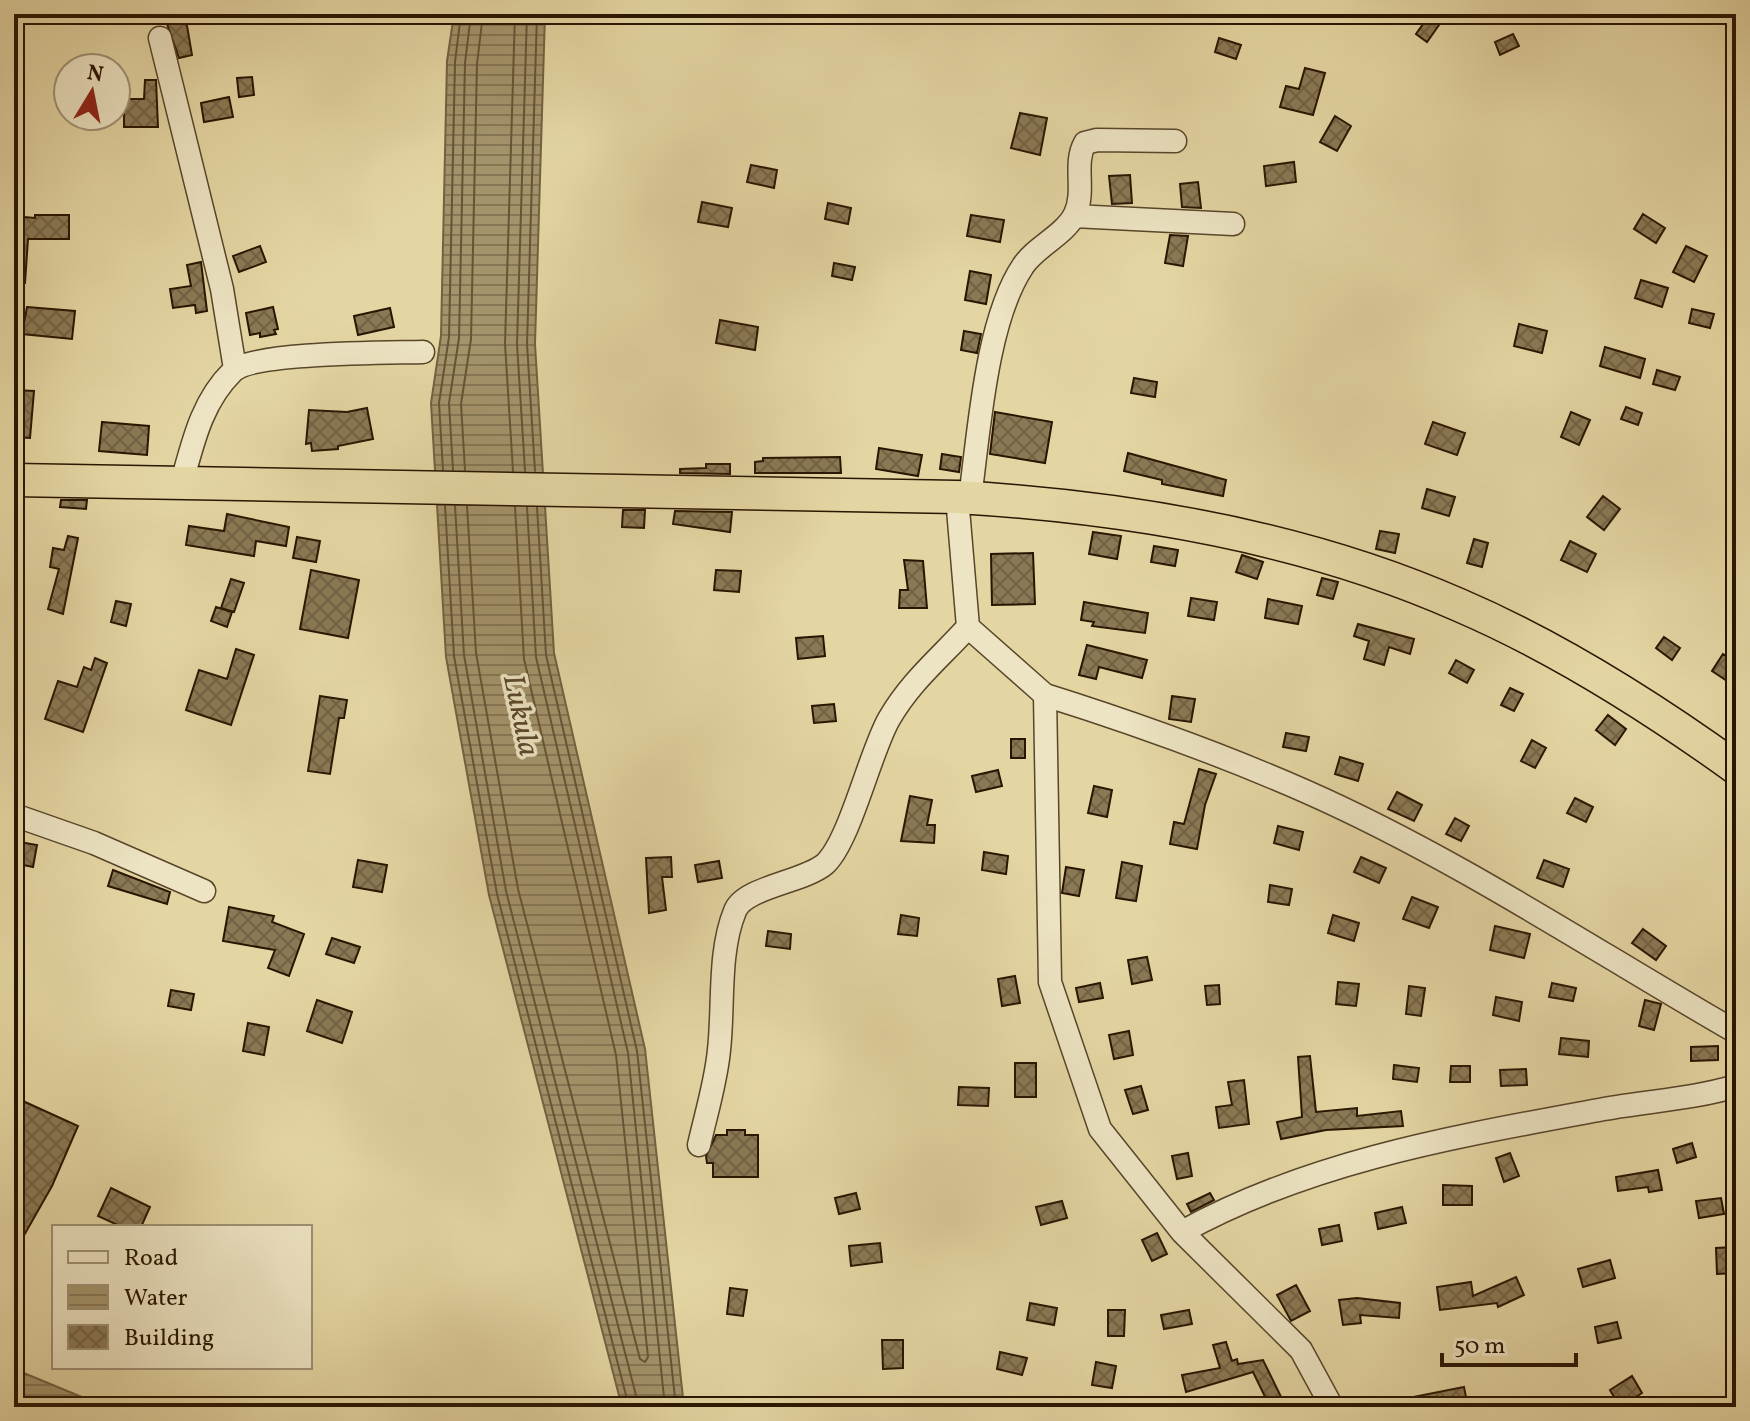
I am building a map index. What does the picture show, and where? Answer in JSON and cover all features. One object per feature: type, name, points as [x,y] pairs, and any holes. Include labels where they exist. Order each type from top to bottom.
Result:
[{"type":"highway","points":[[14,480],[964,497],[1031,500],[1240,534],[1353,566],[1460,605],[1581,668],[1679,727],[1736,768]]},
{"type":"street","points":[[160,38],[222,289],[235,369]]},
{"type":"street","points":[[1175,141],[1097,140],[1085,143],[1079,154],[1081,183],[1074,216],[1023,265],[1002,308],[964,497],[968,627],[1045,695],[1155,730],[1309,793],[1565,930],[1736,1032]]},
{"type":"street","points":[[1074,216],[1233,224]]},
{"type":"street","points":[[182,482],[200,417],[235,369],[277,358],[423,352]]},
{"type":"street","points":[[699,1145],[719,1053],[726,955],[735,908],[749,895],[789,882],[826,863],[863,786],[888,722],[916,678],[968,627]]},
{"type":"street","points":[[1045,695],[1050,982],[1100,1129],[1182,1232],[1301,1350],[1332,1407]]},
{"type":"street","points":[[14,815],[94,843],[204,891]]},
{"type":"street","points":[[1182,1232],[1237,1201],[1325,1170],[1398,1149],[1736,1086]]},
{"type":"water","name":"Lukula","points":[[454,14],[545,14],[535,344],[554,653],[645,1049],[684,1407],[622,1407],[489,895],[446,657],[431,403],[441,336],[447,61]]},
{"type":"water","points":[[14,1369],[106,1407],[14,1407]]},
{"type":"building","points":[[1428,17],[1439,25],[1427,42],[1416,34]]},
{"type":"building","points":[[186,20],[192,55],[179,58],[167,24]]},
{"type":"building","points":[[1513,34],[1519,46],[1500,55],[1495,42]]},
{"type":"building","points":[[1219,38],[1241,45],[1236,59],[1215,52]]},
{"type":"building","points":[[1305,68],[1325,73],[1313,115],[1280,107],[1286,86],[1299,89]]},
{"type":"building","points":[[252,77],[254,95],[239,97],[237,78]]},
{"type":"building","points":[[145,80],[156,80],[158,127],[132,127],[132,99],[144,99]]},
{"type":"building","points":[[229,97],[233,117],[204,122],[201,103]]},
{"type":"building","points":[[1020,113],[1047,118],[1040,155],[1011,148]]},
{"type":"building","points":[[1335,116],[1351,126],[1337,151],[1320,142]]},
{"type":"building","points":[[1294,162],[1296,182],[1266,186],[1264,166]]},
{"type":"building","points":[[751,165],[777,170],[774,188],[747,182]]},
{"type":"building","points":[[1130,175],[1132,203],[1112,204],[1109,176]]},
{"type":"building","points":[[1198,182],[1201,208],[1182,207],[1180,184]]},
{"type":"building","points":[[702,202],[732,208],[728,227],[698,222]]},
{"type":"building","points":[[828,203],[851,208],[848,224],[825,219]]},
{"type":"building","points":[[1643,214],[1665,228],[1656,243],[1634,229]]},
{"type":"building","points":[[35,215],[69,215],[69,239],[28,239],[25,283],[14,283],[14,216],[35,218]]},
{"type":"building","points":[[971,215],[1004,220],[1000,242],[967,236]]},
{"type":"building","points":[[1170,235],[1188,236],[1183,266],[1165,263]]},
{"type":"building","points":[[260,246],[266,262],[239,272],[233,256]]},
{"type":"building","points":[[1686,246],[1707,256],[1694,282],[1673,272]]},
{"type":"building","points":[[201,262],[207,311],[196,313],[195,305],[173,308],[170,289],[191,286],[187,265]]},
{"type":"building","points":[[834,263],[855,267],[852,280],[832,276]]},
{"type":"building","points":[[970,271],[991,275],[986,304],[965,300]]},
{"type":"building","points":[[1641,280],[1668,288],[1662,307],[1635,298]]},
{"type":"building","points":[[27,307],[75,311],[72,339],[22,334]]},
{"type":"building","points":[[273,307],[278,329],[274,330],[276,334],[250,335],[246,313]]},
{"type":"building","points":[[390,308],[394,327],[358,335],[354,316]]},
{"type":"building","points":[[1692,309],[1714,314],[1710,328],[1689,323]]},
{"type":"building","points":[[720,320],[758,327],[755,350],[716,343]]},
{"type":"building","points":[[1519,324],[1547,331],[1542,353],[1514,346]]},
{"type":"building","points":[[964,331],[981,334],[977,353],[961,350]]},
{"type":"building","points":[[1605,347],[1645,359],[1640,378],[1600,366]]},
{"type":"building","points":[[1657,370],[1680,377],[1675,390],[1653,384]]},
{"type":"building","points":[[1134,378],[1157,382],[1155,397],[1131,393]]},
{"type":"building","points":[[14,390],[34,391],[30,438],[14,437]]},
{"type":"building","points":[[1626,407],[1642,413],[1638,425],[1621,419]]},
{"type":"building","points":[[367,408],[373,439],[338,446],[338,449],[312,451],[311,443],[306,444],[309,410],[347,412]]},
{"type":"building","points":[[995,412],[1052,422],[1045,463],[990,454]]},
{"type":"building","points":[[1571,412],[1590,420],[1579,445],[1561,437]]},
{"type":"building","points":[[102,422],[149,426],[147,455],[99,451]]},
{"type":"building","points":[[1433,422],[1465,433],[1457,455],[1425,444]]},
{"type":"building","points":[[879,448],[922,455],[918,476],[876,469]]},
{"type":"building","points":[[1128,453],[1226,480],[1223,496],[1162,484],[1162,480],[1124,471]]},
{"type":"building","points":[[942,454],[961,457],[959,472],[940,469]]},
{"type":"building","points":[[840,457],[841,473],[755,473],[755,462],[763,461],[763,458]]},
{"type":"building","points":[[706,464],[730,464],[730,474],[680,473],[680,469],[706,468]]},
{"type":"building","points":[[1427,489],[1455,497],[1449,516],[1422,508]]},
{"type":"building","points":[[1603,496],[1620,509],[1604,530],[1587,517]]},
{"type":"building","points":[[61,500],[87,500],[86,509],[60,507]]},
{"type":"building","points":[[623,510],[645,510],[644,528],[622,527]]},
{"type":"building","points":[[675,511],[732,512],[730,532],[673,524]]},
{"type":"building","points":[[227,514],[289,527],[286,546],[256,541],[254,556],[186,545],[189,526],[224,531]]},
{"type":"building","points":[[1380,531],[1399,534],[1395,553],[1376,549]]},
{"type":"building","points":[[1093,532],[1121,536],[1117,559],[1089,554]]},
{"type":"building","points":[[68,536],[78,538],[63,614],[48,609],[59,569],[50,567],[53,548],[64,550]]},
{"type":"building","points":[[297,537],[320,541],[316,562],[293,558]]},
{"type":"building","points":[[1474,539],[1488,543],[1482,567],[1467,563]]},
{"type":"building","points":[[1570,541],[1596,554],[1587,572],[1561,560]]},
{"type":"building","points":[[1154,546],[1178,550],[1175,566],[1151,562]]},
{"type":"building","points":[[1033,553],[1035,604],[992,605],[991,554]]},
{"type":"building","points":[[1242,555],[1263,562],[1257,579],[1236,572]]},
{"type":"building","points":[[904,560],[923,561],[927,608],[899,608],[900,590],[908,590]]},
{"type":"building","points":[[311,570],[359,580],[348,638],[300,629]]},
{"type":"building","points":[[716,570],[741,571],[739,592],[714,590]]},
{"type":"building","points":[[1322,578],[1338,582],[1333,599],[1317,595]]},
{"type":"building","points":[[231,579],[244,583],[234,612],[221,608]]},
{"type":"building","points":[[1191,598],[1217,602],[1214,620],[1188,616]]},
{"type":"building","points":[[1268,599],[1302,606],[1298,624],[1265,618]]},
{"type":"building","points":[[116,601],[131,604],[126,626],[111,622]]},
{"type":"building","points":[[1084,602],[1148,613],[1145,633],[1092,626],[1094,622],[1081,620]]},
{"type":"building","points":[[216,607],[232,612],[227,627],[211,621]]},
{"type":"building","points":[[1358,624],[1414,639],[1410,654],[1389,647],[1384,665],[1364,659],[1369,641],[1354,636]]},
{"type":"building","points":[[823,636],[825,656],[798,659],[796,638]]},
{"type":"building","points":[[1664,637],[1680,648],[1672,660],[1656,648]]},
{"type":"building","points":[[1087,645],[1147,660],[1142,678],[1099,667],[1096,679],[1079,675]]},
{"type":"building","points":[[236,649],[254,655],[231,725],[186,710],[199,670],[227,679]]},
{"type":"building","points":[[1723,654],[1736,663],[1736,687],[1712,671]]},
{"type":"building","points":[[95,658],[107,663],[83,732],[45,719],[58,681],[77,687],[84,667],[91,670]]},
{"type":"building","points":[[1456,660],[1474,670],[1467,683],[1449,673]]},
{"type":"building","points":[[1510,688],[1523,694],[1514,711],[1501,705]]},
{"type":"building","points":[[320,696],[347,700],[344,718],[339,718],[330,774],[308,771]]},
{"type":"building","points":[[1172,696],[1195,699],[1191,722],[1169,719]]},
{"type":"building","points":[[834,704],[836,721],[814,723],[812,706]]},
{"type":"building","points":[[1608,715],[1626,729],[1615,745],[1596,730]]},
{"type":"building","points":[[1286,733],[1309,737],[1306,751],[1283,747]]},
{"type":"building","points":[[1011,739],[1025,739],[1025,758],[1011,758]]},
{"type":"building","points":[[1532,740],[1546,748],[1535,768],[1521,761]]},
{"type":"building","points":[[1340,757],[1363,764],[1358,781],[1335,774]]},
{"type":"building","points":[[1199,769],[1216,774],[1205,805],[1197,849],[1170,844],[1174,822],[1184,824]]},
{"type":"building","points":[[998,770],[1002,786],[976,792],[972,776]]},
{"type":"building","points":[[1094,786],[1112,790],[1107,817],[1088,813]]},
{"type":"building","points":[[1397,792],[1422,805],[1414,821],[1388,809]]},
{"type":"building","points":[[910,796],[932,800],[927,825],[935,825],[934,843],[901,841]]},
{"type":"building","points":[[1575,798],[1593,807],[1586,822],[1567,813]]},
{"type":"building","points":[[1455,818],[1469,826],[1461,841],[1446,834]]},
{"type":"building","points":[[1278,826],[1303,832],[1299,850],[1274,843]]},
{"type":"building","points":[[14,841],[37,845],[33,867],[14,863]]},
{"type":"building","points":[[984,852],[1008,856],[1006,874],[982,870]]},
{"type":"building","points":[[671,857],[672,877],[662,877],[666,910],[649,913],[646,858]]},
{"type":"building","points":[[1361,857],[1386,868],[1379,883],[1354,872]]},
{"type":"building","points":[[358,860],[387,865],[382,892],[353,887]]},
{"type":"building","points":[[1544,860],[1569,869],[1563,887],[1537,878]]},
{"type":"building","points":[[719,861],[722,878],[698,882],[695,865]]},
{"type":"building","points":[[1122,862],[1142,866],[1136,901],[1116,898]]},
{"type":"building","points":[[1066,867],[1084,870],[1079,896],[1062,893]]},
{"type":"building","points":[[113,870],[170,892],[167,904],[108,886]]},
{"type":"building","points":[[1270,885],[1292,889],[1289,905],[1268,902]]},
{"type":"building","points":[[1412,897],[1438,907],[1429,928],[1403,919]]},
{"type":"building","points":[[229,907],[274,916],[272,922],[304,934],[289,976],[268,968],[275,950],[223,941]]},
{"type":"building","points":[[901,915],[919,918],[917,936],[898,934]]},
{"type":"building","points":[[1333,915],[1359,923],[1354,941],[1328,933]]},
{"type":"building","points":[[1495,926],[1530,934],[1524,958],[1490,950]]},
{"type":"building","points":[[1643,929],[1666,946],[1656,960],[1632,943]]},
{"type":"building","points":[[768,931],[791,934],[790,949],[766,946]]},
{"type":"building","points":[[332,938],[360,947],[354,963],[326,954]]},
{"type":"building","points":[[1147,957],[1152,980],[1132,984],[1128,960]]},
{"type":"building","points":[[1015,976],[1020,1003],[1002,1006],[998,979]]},
{"type":"building","points":[[1338,982],[1359,984],[1356,1006],[1336,1004]]},
{"type":"building","points":[[1100,983],[1103,998],[1079,1002],[1076,988]]},
{"type":"building","points":[[1552,983],[1576,988],[1573,1001],[1549,997]]},
{"type":"building","points":[[1219,985],[1220,1004],[1207,1005],[1205,986]]},
{"type":"building","points":[[1409,986],[1425,988],[1421,1016],[1406,1014]]},
{"type":"building","points":[[171,990],[194,994],[191,1010],[168,1006]]},
{"type":"building","points":[[1496,997],[1522,1002],[1519,1021],[1493,1015]]},
{"type":"building","points":[[317,1000],[352,1012],[342,1043],[307,1031]]},
{"type":"building","points":[[1645,1000],[1661,1004],[1654,1030],[1639,1026]]},
{"type":"building","points":[[248,1023],[269,1027],[264,1055],[243,1051]]},
{"type":"building","points":[[1129,1031],[1133,1055],[1114,1059],[1109,1035]]},
{"type":"building","points":[[1561,1038],[1589,1041],[1588,1057],[1559,1054]]},
{"type":"building","points":[[1718,1046],[1718,1060],[1691,1061],[1691,1047]]},
{"type":"building","points":[[1310,1056],[1316,1112],[1357,1108],[1357,1116],[1401,1111],[1403,1126],[1326,1130],[1281,1139],[1277,1122],[1302,1117],[1298,1057]]},
{"type":"building","points":[[1015,1063],[1036,1063],[1036,1097],[1015,1097]]},
{"type":"building","points":[[1394,1065],[1419,1068],[1417,1082],[1393,1079]]},
{"type":"building","points":[[1451,1066],[1470,1066],[1470,1082],[1450,1082]]},
{"type":"building","points":[[1526,1069],[1527,1085],[1501,1086],[1500,1070]]},
{"type":"building","points":[[1244,1080],[1249,1124],[1219,1128],[1216,1107],[1232,1105],[1228,1082]]},
{"type":"building","points":[[1141,1086],[1148,1110],[1133,1114],[1125,1090]]},
{"type":"building","points":[[959,1087],[989,1088],[988,1106],[958,1105]]},
{"type":"building","points":[[14,1097],[78,1126],[52,1186],[14,1253]]},
{"type":"building","points":[[727,1130],[745,1130],[745,1135],[758,1135],[758,1177],[713,1177],[713,1163],[707,1163],[706,1156],[716,1135],[727,1135]]},
{"type":"building","points":[[1692,1143],[1696,1157],[1677,1163],[1673,1149]]},
{"type":"building","points":[[1188,1153],[1192,1176],[1177,1179],[1172,1156]]},
{"type":"building","points":[[1510,1153],[1519,1176],[1504,1182],[1496,1158]]},
{"type":"building","points":[[1658,1170],[1662,1190],[1649,1192],[1648,1187],[1618,1191],[1616,1177]]},
{"type":"building","points":[[1443,1185],[1472,1186],[1472,1205],[1443,1205]]},
{"type":"building","points":[[111,1188],[150,1207],[142,1225],[118,1225],[98,1216]]},
{"type":"building","points":[[856,1193],[860,1209],[839,1214],[835,1198]]},
{"type":"building","points":[[1210,1193],[1214,1200],[1191,1212],[1187,1204]]},
{"type":"building","points":[[1721,1198],[1724,1214],[1699,1218],[1696,1201]]},
{"type":"building","points":[[1062,1201],[1067,1218],[1041,1225],[1036,1207]]},
{"type":"building","points":[[1402,1207],[1406,1223],[1378,1229],[1375,1213]]},
{"type":"building","points":[[1339,1225],[1342,1241],[1322,1245],[1319,1229]]},
{"type":"building","points":[[1157,1233],[1167,1254],[1152,1261],[1142,1240]]},
{"type":"building","points":[[880,1243],[882,1262],[851,1266],[849,1246]]},
{"type":"building","points":[[1734,1247],[1736,1273],[1717,1274],[1716,1248]]},
{"type":"building","points":[[1610,1260],[1615,1278],[1583,1287],[1578,1269]]},
{"type":"building","points":[[1516,1277],[1524,1295],[1498,1307],[1497,1303],[1440,1310],[1437,1287],[1471,1282],[1473,1296]]},
{"type":"building","points":[[1296,1285],[1310,1311],[1291,1321],[1277,1295]]},
{"type":"building","points":[[730,1288],[747,1290],[743,1316],[727,1314]]},
{"type":"building","points":[[1357,1298],[1400,1303],[1399,1318],[1360,1315],[1361,1323],[1343,1325],[1339,1300]]},
{"type":"building","points":[[1030,1303],[1057,1308],[1054,1325],[1027,1320]]},
{"type":"building","points":[[1108,1310],[1125,1310],[1124,1336],[1108,1336]]},
{"type":"building","points":[[1189,1310],[1192,1324],[1164,1329],[1161,1315]]},
{"type":"building","points":[[1617,1322],[1621,1338],[1598,1343],[1595,1327]]},
{"type":"building","points":[[882,1340],[903,1340],[903,1368],[883,1369]]},
{"type":"building","points":[[1226,1342],[1232,1361],[1237,1359],[1238,1364],[1263,1360],[1286,1407],[1270,1407],[1253,1372],[1186,1392],[1182,1375],[1220,1368],[1213,1345]]},
{"type":"building","points":[[1000,1352],[1027,1358],[1022,1375],[997,1369]]},
{"type":"building","points":[[1096,1362],[1116,1366],[1112,1388],[1092,1385]]},
{"type":"building","points":[[1632,1376],[1642,1393],[1620,1407],[1610,1390]]},
{"type":"building","points":[[1464,1387],[1467,1402],[1445,1406],[1413,1401],[1413,1397]]}]
